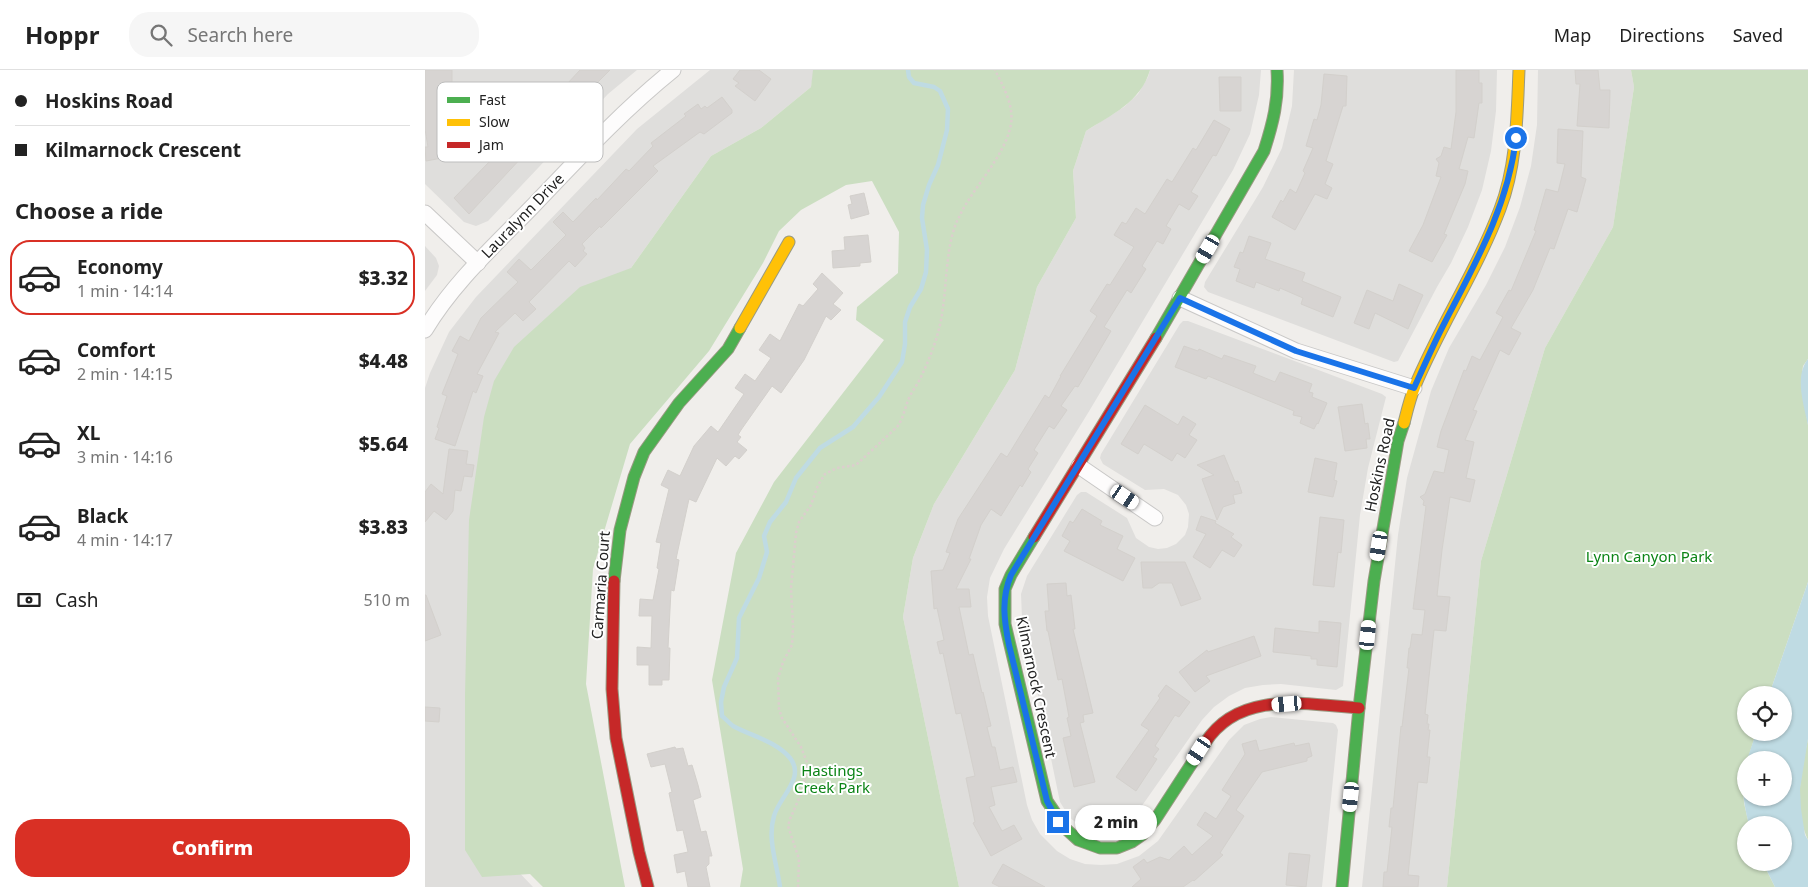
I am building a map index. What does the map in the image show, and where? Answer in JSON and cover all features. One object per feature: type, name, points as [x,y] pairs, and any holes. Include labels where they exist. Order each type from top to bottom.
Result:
[{"type":"street","name":"Lauralynn Drive","points":[[603,133],[627,108],[673,70]]},
{"type":"street","name":"Kilmarnock Crescent","points":[[1277,70],[1278,84],[1274,121],[1264,151],[1180,298],[1011,575],[1005,589],[1004,608],[1009,645],[1047,801],[1058,822],[1071,836],[1086,844],[1104,849],[1114,849],[1137,839],[1151,827],[1209,736],[1217,726],[1233,714],[1251,707],[1287,704],[1359,708]]},
{"type":"street","name":"Hoskins Road","points":[[1342,887],[1359,708],[1374,581],[1398,441],[1414,388],[1438,335],[1484,246],[1501,206],[1514,154],[1519,70]]},
{"type":"street","name":"Lauralynn Drive","points":[[425,330],[449,294],[575,162]]},
{"type":"street","points":[[425,213],[478,263]]},
{"type":"street","name":"Carmaria Court","points":[[648,887],[639,852],[617,738],[612,689],[614,574],[619,530],[634,477],[644,452],[679,403],[728,348],[789,242]]},
{"type":"street","points":[[1180,298],[1296,351],[1414,388]]},
{"type":"street","points":[[1079,466],[1155,518]]},
{"type":"path","points":[[798,887],[799,859],[788,826],[801,794],[807,765],[801,747],[782,718],[779,709],[778,678],[783,662],[792,645],[791,588],[796,533],[799,522],[811,505],[818,485],[825,474],[837,468],[856,465],[902,421],[910,396],[919,381],[937,340],[943,310],[952,239],[958,218],[1001,148],[1011,124],[1011,111],[1005,90],[995,70]]},
{"type":"shaded area","points":[[425,70],[637,70],[603,99],[603,82],[437,82],[437,162],[544,162],[488,221],[476,226],[464,222],[425,184]]},
{"type":"shaded area","points":[[710,70],[814,70],[811,87],[761,128],[711,156],[631,268],[495,847],[533,887],[425,887],[425,388],[430,373],[449,332],[476,297],[637,129]]},
{"type":"shaded area","points":[[1150,70],[1261,70],[1259,95],[1250,134],[1233,170],[1088,413],[1004,549],[990,578],[987,597],[988,616],[1027,805],[1032,820],[1040,834],[1057,851],[1070,859],[1085,864],[1117,864],[1139,856],[1158,841],[1229,740],[1244,725],[1271,717],[1333,723],[1338,730],[1322,887],[959,887],[903,617],[913,558],[934,504],[1015,370],[1037,287],[1076,218],[1073,171],[1086,131],[1124,107],[1138,94]]},
{"type":"shaded area","points":[[1294,70],[1497,70],[1496,111],[1491,151],[1482,190],[1468,227],[1451,263],[1398,361],[1394,362],[1208,292],[1204,287],[1205,282],[1263,187],[1282,148],[1292,106]]},
{"type":"shaded area","points":[[1538,70],[1631,70],[1634,87],[1613,227],[1545,348],[1481,561],[1447,887],[1362,887],[1398,535],[1407,478],[1431,391],[1449,348],[1486,285],[1505,247],[1520,207],[1531,166],[1537,125]]},
{"type":"shaded area","points":[[425,246],[436,258],[439,266],[437,275],[425,291]]},
{"type":"shaded area","points":[[1183,321],[1188,321],[1386,397],[1368,468],[1360,515],[1343,686],[1336,690],[1281,684],[1263,685],[1245,688],[1229,696],[1214,707],[1202,720],[1132,820],[1108,832],[1094,831],[1085,829],[1070,818],[1060,802],[1022,618],[1021,594],[1027,576],[1077,495],[1081,492],[1086,492],[1127,518],[1136,538],[1149,547],[1167,548],[1176,544],[1185,535],[1189,514],[1186,505],[1178,495],[1164,489],[1145,490],[1103,464],[1100,458]]},
{"type":"green space","name":"Hastings Creek Park","points":[[813,70],[1150,70],[1140,91],[1132,99],[1115,113],[1086,131],[1073,171],[1076,218],[1037,287],[1015,370],[934,504],[913,558],[903,617],[959,887],[740,887],[743,869],[712,680],[736,553],[774,482],[884,340],[856,320],[857,307],[898,273],[899,232],[872,181],[846,185],[801,210],[779,231],[763,263],[709,351],[630,444],[593,569],[586,684],[625,887],[543,887],[530,874],[482,877],[465,850],[465,695],[469,520],[484,417],[494,381],[514,347],[580,287],[631,268],[711,156],[761,128],[811,87]]},
{"type":"green space","name":"Lynn Canyon Park","points":[[1631,70],[1808,70],[1808,359],[1803,366],[1801,382],[1808,425],[1808,582],[1772,686],[1737,686],[1737,741],[1753,741],[1750,751],[1737,751],[1737,806],[1745,806],[1747,816],[1737,816],[1737,871],[1767,871],[1775,887],[1447,887],[1481,561],[1545,348],[1613,227],[1634,87]]},
{"type":"green space","points":[[1808,739],[1808,840],[1801,816],[1800,790]]},
{"type":"water","points":[[1808,359],[1808,425],[1801,382],[1804,366]]},
{"type":"water","points":[[1808,582],[1808,739],[1800,789],[1805,835],[1808,840],[1808,887],[1775,887],[1767,871],[1792,871],[1792,816],[1747,816],[1745,806],[1792,806],[1792,751],[1750,751],[1753,741],[1792,741],[1792,686],[1772,686]]},
{"type":"building","points":[[425,70],[452,70],[452,82],[437,82],[437,159],[426,161],[425,147],[428,147],[425,129]]},
{"type":"building","points":[[580,70],[610,70],[598,82],[569,82]]},
{"type":"building","points":[[740,70],[759,70],[771,79],[755,101],[735,86],[739,83],[733,79]]},
{"type":"building","points":[[1456,70],[1479,70],[1479,83],[1482,83],[1482,103],[1479,103],[1474,138],[1468,137],[1459,169],[1468,171],[1465,184],[1444,234],[1447,235],[1432,262],[1409,251],[1423,225],[1441,177],[1436,176],[1439,163],[1436,159],[1441,156],[1444,147],[1451,149],[1456,112]]},
{"type":"building","points":[[1575,70],[1598,70],[1600,90],[1610,90],[1609,128],[1577,126],[1580,84],[1576,84]]},
{"type":"building","points":[[1324,74],[1347,76],[1346,106],[1343,106],[1326,161],[1333,164],[1325,184],[1332,188],[1327,199],[1315,194],[1295,230],[1272,217],[1281,200],[1283,202],[1290,189],[1296,193],[1305,173],[1303,171],[1313,148],[1306,146],[1314,119],[1317,120],[1321,105]]},
{"type":"building","points":[[1219,77],[1241,77],[1241,111],[1220,111]]},
{"type":"building","points":[[722,97],[732,110],[732,113],[704,134],[700,132],[653,166],[658,171],[601,228],[600,226],[582,244],[585,248],[583,251],[587,254],[575,267],[569,261],[529,302],[536,309],[523,321],[515,313],[495,332],[499,333],[477,374],[483,376],[476,393],[473,391],[455,446],[435,439],[447,396],[442,394],[458,354],[452,351],[460,336],[469,341],[481,318],[518,282],[507,272],[519,259],[531,270],[566,235],[553,222],[563,212],[573,222],[626,169],[629,171],[653,146],[651,143],[686,116],[684,114],[698,104],[701,109],[705,106],[707,108]]},
{"type":"building","points":[[1214,120],[1230,129],[1216,156],[1213,155],[1191,192],[1198,196],[1189,210],[1179,204],[1166,226],[1171,229],[1163,244],[1157,241],[1142,266],[1146,269],[1131,293],[1127,290],[1104,327],[1111,331],[1078,387],[1075,386],[1061,406],[1067,410],[1054,429],[1049,426],[1034,450],[1038,453],[1028,469],[1031,472],[1022,487],[1020,485],[1001,516],[991,509],[981,525],[969,559],[971,559],[956,589],[969,589],[971,607],[959,607],[969,655],[973,654],[983,692],[991,726],[987,727],[992,747],[995,747],[1000,770],[1013,767],[1017,782],[991,787],[995,805],[989,807],[1002,831],[1014,825],[1022,839],[991,856],[973,823],[975,822],[966,778],[975,776],[961,713],[956,714],[943,653],[940,654],[937,642],[944,640],[937,608],[934,609],[931,571],[943,570],[950,553],[946,552],[958,519],[1001,453],[1007,457],[1045,395],[1049,398],[1060,376],[1097,316],[1090,311],[1107,284],[1110,285],[1134,247],[1114,235],[1122,222],[1126,224],[1136,208],[1145,214],[1167,179],[1172,182],[1193,148],[1196,150]]},
{"type":"building","points":[[1558,129],[1583,131],[1581,177],[1586,179],[1577,212],[1568,209],[1554,249],[1550,248],[1533,290],[1511,328],[1521,333],[1509,355],[1500,350],[1473,410],[1477,411],[1465,440],[1474,442],[1466,478],[1475,480],[1470,502],[1450,497],[1442,550],[1437,596],[1450,597],[1446,631],[1434,630],[1425,714],[1428,715],[1427,724],[1429,724],[1428,730],[1430,730],[1427,757],[1430,757],[1427,783],[1418,782],[1408,875],[1419,876],[1418,887],[1383,887],[1384,872],[1387,872],[1392,827],[1389,827],[1391,808],[1393,808],[1409,668],[1407,668],[1409,648],[1412,634],[1422,635],[1425,610],[1413,609],[1426,506],[1423,505],[1424,501],[1420,497],[1425,494],[1434,471],[1444,473],[1449,450],[1437,447],[1441,431],[1464,370],[1466,371],[1472,356],[1480,360],[1503,317],[1496,313],[1509,290],[1511,291],[1536,231],[1534,230],[1546,189],[1558,192],[1565,164],[1557,163]]},
{"type":"building","points":[[489,162],[517,162],[469,214],[454,198]]},
{"type":"building","points":[[864,193],[869,214],[851,219],[848,205],[852,204],[850,196]]},
{"type":"building","points":[[868,235],[871,262],[860,263],[860,266],[833,268],[832,251],[845,250],[844,237]]},
{"type":"building","points":[[1249,236],[1271,243],[1265,259],[1305,273],[1302,281],[1341,297],[1333,317],[1301,304],[1303,298],[1280,288],[1279,291],[1256,282],[1254,288],[1236,281],[1240,269],[1234,267],[1240,252],[1243,253]]},
{"type":"building","points":[[822,273],[843,293],[833,304],[841,310],[831,320],[826,316],[804,360],[781,393],[772,386],[741,430],[738,435],[741,437],[737,442],[747,450],[739,459],[735,456],[726,466],[717,458],[696,502],[689,499],[676,559],[679,560],[674,591],[671,590],[668,648],[670,648],[669,680],[662,680],[662,685],[649,685],[649,665],[637,665],[637,647],[651,648],[652,616],[639,616],[640,599],[653,600],[659,569],[657,568],[661,543],[656,542],[669,489],[661,485],[668,470],[680,476],[694,446],[711,426],[718,432],[744,394],[735,388],[745,374],[755,381],[771,358],[759,350],[770,334],[780,341],[799,304],[803,306],[818,289],[813,284]]},
{"type":"building","points":[[1399,284],[1423,295],[1408,329],[1375,313],[1369,329],[1354,323],[1367,290],[1393,301]]},
{"type":"building","points":[[1184,346],[1198,351],[1199,349],[1222,359],[1224,355],[1256,366],[1253,373],[1275,382],[1280,372],[1312,384],[1309,392],[1313,393],[1312,397],[1327,403],[1318,424],[1314,429],[1300,423],[1302,417],[1293,415],[1294,411],[1208,376],[1206,379],[1175,367]]},
{"type":"building","points":[[1362,404],[1365,424],[1368,423],[1370,439],[1366,439],[1367,448],[1345,451],[1338,407]]},
{"type":"building","points":[[1145,405],[1178,425],[1183,416],[1196,424],[1189,435],[1197,440],[1185,458],[1177,453],[1172,461],[1144,444],[1138,454],[1121,444]]},
{"type":"building","points":[[449,449],[468,451],[466,464],[474,465],[472,477],[464,476],[461,491],[455,490],[453,511],[446,520],[434,511],[425,522],[425,492],[431,484],[443,494]]},
{"type":"building","points":[[1224,455],[1235,482],[1238,481],[1242,493],[1233,495],[1235,503],[1223,507],[1217,520],[1202,479],[1214,475],[1197,465]]},
{"type":"building","points":[[1315,458],[1337,463],[1334,480],[1337,481],[1333,497],[1308,492]]},
{"type":"building","points":[[1082,509],[1102,521],[1100,525],[1123,536],[1117,549],[1135,558],[1123,581],[1064,551],[1070,541],[1062,536],[1070,521],[1073,523]]},
{"type":"building","points":[[1201,516],[1216,521],[1215,523],[1234,534],[1231,537],[1242,545],[1234,557],[1222,550],[1210,568],[1193,557],[1206,534],[1196,530]]},
{"type":"building","points":[[1320,517],[1344,520],[1341,553],[1338,552],[1334,587],[1313,585]]},
{"type":"building","points":[[1141,562],[1185,562],[1201,599],[1181,606],[1172,583],[1159,583],[1152,588],[1143,588]]},
{"type":"building","points":[[1066,583],[1067,596],[1071,595],[1075,629],[1073,629],[1093,713],[1083,715],[1084,722],[1080,723],[1095,782],[1074,787],[1063,738],[1071,736],[1067,718],[1069,717],[1062,679],[1058,680],[1047,631],[1045,611],[1049,611],[1047,584]]},
{"type":"building","points":[[425,595],[441,635],[425,641]]},
{"type":"building","points":[[1319,621],[1341,623],[1337,667],[1317,665],[1317,659],[1311,659],[1311,656],[1273,652],[1275,628],[1319,633]]},
{"type":"building","points":[[1254,636],[1261,656],[1206,676],[1210,681],[1195,692],[1179,672],[1207,650],[1208,652]]},
{"type":"building","points":[[1166,685],[1190,702],[1179,717],[1175,715],[1155,746],[1159,749],[1153,757],[1157,759],[1136,791],[1116,777],[1149,730],[1141,725],[1160,698],[1158,696]]},
{"type":"building","points":[[425,707],[440,708],[439,722],[425,721]]},
{"type":"building","points":[[1256,740],[1259,751],[1294,743],[1295,746],[1309,743],[1312,756],[1307,758],[1307,761],[1262,772],[1236,810],[1244,816],[1220,853],[1223,855],[1194,881],[1183,887],[1132,887],[1141,879],[1133,867],[1144,859],[1147,863],[1160,857],[1169,860],[1184,846],[1192,855],[1213,836],[1197,825],[1205,812],[1216,819],[1231,796],[1222,790],[1245,754],[1242,744]]},
{"type":"building","points":[[675,747],[676,749],[683,748],[688,766],[692,765],[701,797],[693,800],[701,832],[706,831],[712,856],[709,856],[709,864],[706,867],[710,887],[688,887],[685,871],[677,873],[674,855],[688,852],[683,830],[677,831],[669,793],[672,792],[665,764],[651,767],[647,754]]},
{"type":"building","points":[[1289,853],[1310,855],[1306,887],[1286,885]]},
{"type":"building","points":[[1003,864],[1045,887],[1000,887],[992,883]]},
{"type":"waterway","points":[[780,887],[773,852],[772,825],[777,809],[793,780],[795,773],[794,765],[790,758],[778,747],[732,725],[722,716],[721,702],[724,687],[737,658],[739,618],[759,578],[767,552],[764,536],[770,522],[786,502],[796,478],[820,448],[853,427],[879,397],[902,362],[905,344],[905,322],[910,307],[921,289],[926,272],[927,250],[922,218],[923,205],[938,165],[947,130],[948,109],[940,91],[934,87],[914,83],[909,77],[908,70]]},
{"type":"traffic: fast","points":[[1156,338],[1264,151],[1275,111],[1277,70]]},
{"type":"traffic: fast","points":[[614,581],[620,530],[634,477],[644,452],[679,403],[728,349],[740,328]]},
{"type":"traffic: fast","points":[[1342,887],[1359,708],[1374,581],[1398,441],[1404,423]]},
{"type":"traffic: fast","points":[[1034,537],[1011,575],[1005,589],[1005,624],[1047,801],[1066,829],[1078,840],[1100,848],[1117,848],[1132,842],[1142,835],[1155,820],[1205,743]]},
{"type":"traffic: slow","points":[[1404,423],[1415,386],[1481,254],[1506,192],[1515,140],[1519,70]]},
{"type":"traffic: slow","points":[[740,328],[789,242]]},
{"type":"traffic: jam","points":[[1034,537],[1156,338]]},
{"type":"traffic: jam","points":[[614,581],[612,689],[616,738],[648,887]]},
{"type":"traffic: jam","points":[[1205,743],[1219,726],[1236,715],[1254,708],[1296,703],[1359,708]]},
{"type":"route","points":[[1058,822],[1047,801],[1009,645],[1005,624],[1005,589],[1011,575],[1180,298],[1296,351],[1414,388],[1438,335],[1484,246],[1501,206],[1516,138]]}]
